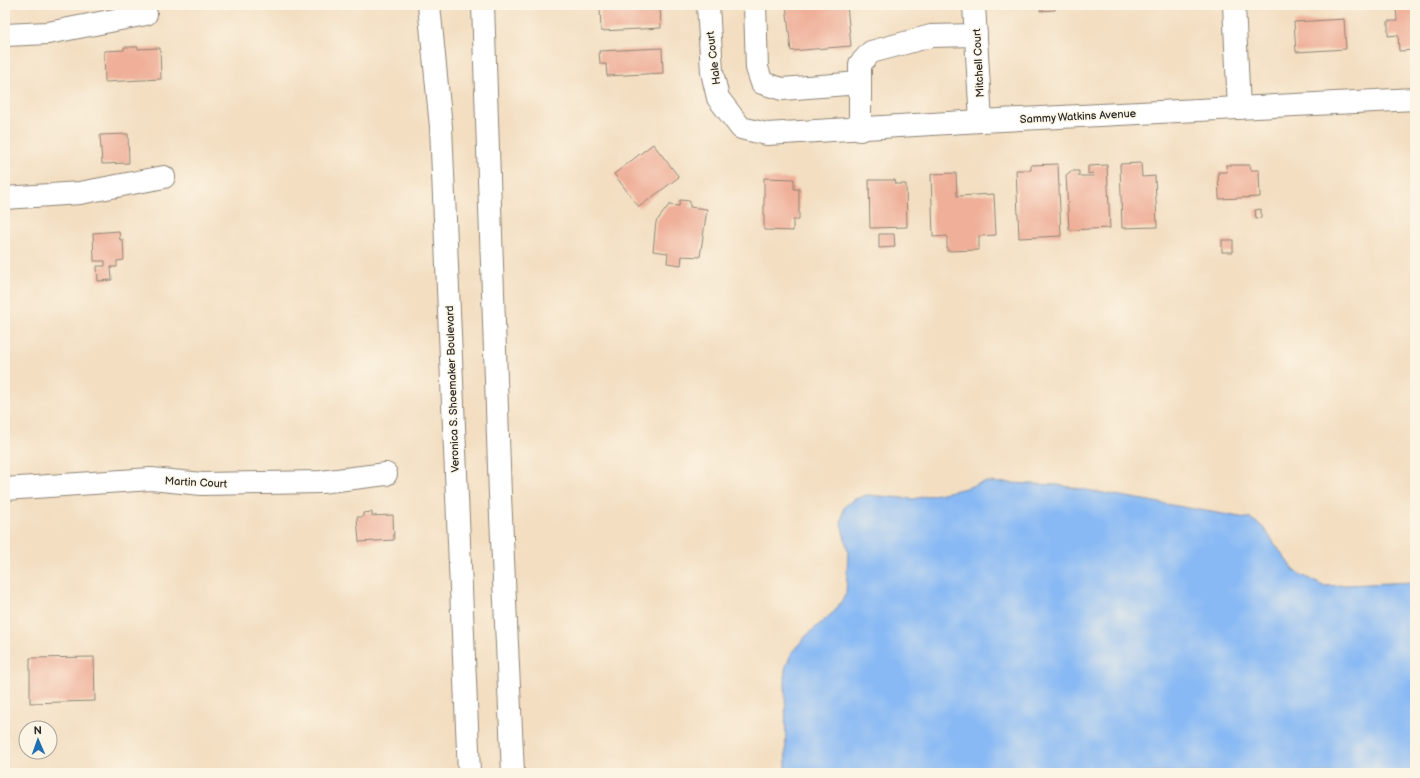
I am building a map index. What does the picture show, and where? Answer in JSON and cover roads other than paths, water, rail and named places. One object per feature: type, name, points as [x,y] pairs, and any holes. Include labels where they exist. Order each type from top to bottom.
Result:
[{"type":"street","name":"Veronica S. Shoemaker Boulevard","points":[[429,5],[441,127],[469,773]]},
{"type":"street","points":[[483,5],[500,495],[513,773]]},
{"type":"street","name":"Hale Court","points":[[708,5],[712,72],[718,98],[741,128]]},
{"type":"street","points":[[754,5],[757,68],[762,83],[782,89],[860,83]]},
{"type":"street","name":"Mitchell Court","points":[[974,5],[981,121]]},
{"type":"street","points":[[1234,5],[1239,108]]},
{"type":"street","points":[[5,35],[48,33],[146,14]]},
{"type":"street","points":[[860,130],[860,64],[871,52],[931,36],[976,35]]},
{"type":"street","name":"Sammy Watkins Avenue","points":[[741,128],[767,134],[860,130],[981,121],[1415,99]]},
{"type":"street","points":[[5,198],[80,193],[164,177]]},
{"type":"street","name":"Martin Court","points":[[5,489],[151,479],[202,484],[321,482],[386,474]]},
{"type":"water","points":[[985,482],[1058,485],[1251,519],[1263,527],[1294,571],[1323,586],[1415,582],[1415,773],[786,773],[785,669],[792,652],[807,635],[835,611],[846,594],[848,551],[841,523],[844,507],[855,499],[867,495],[913,499],[962,489]]}]
